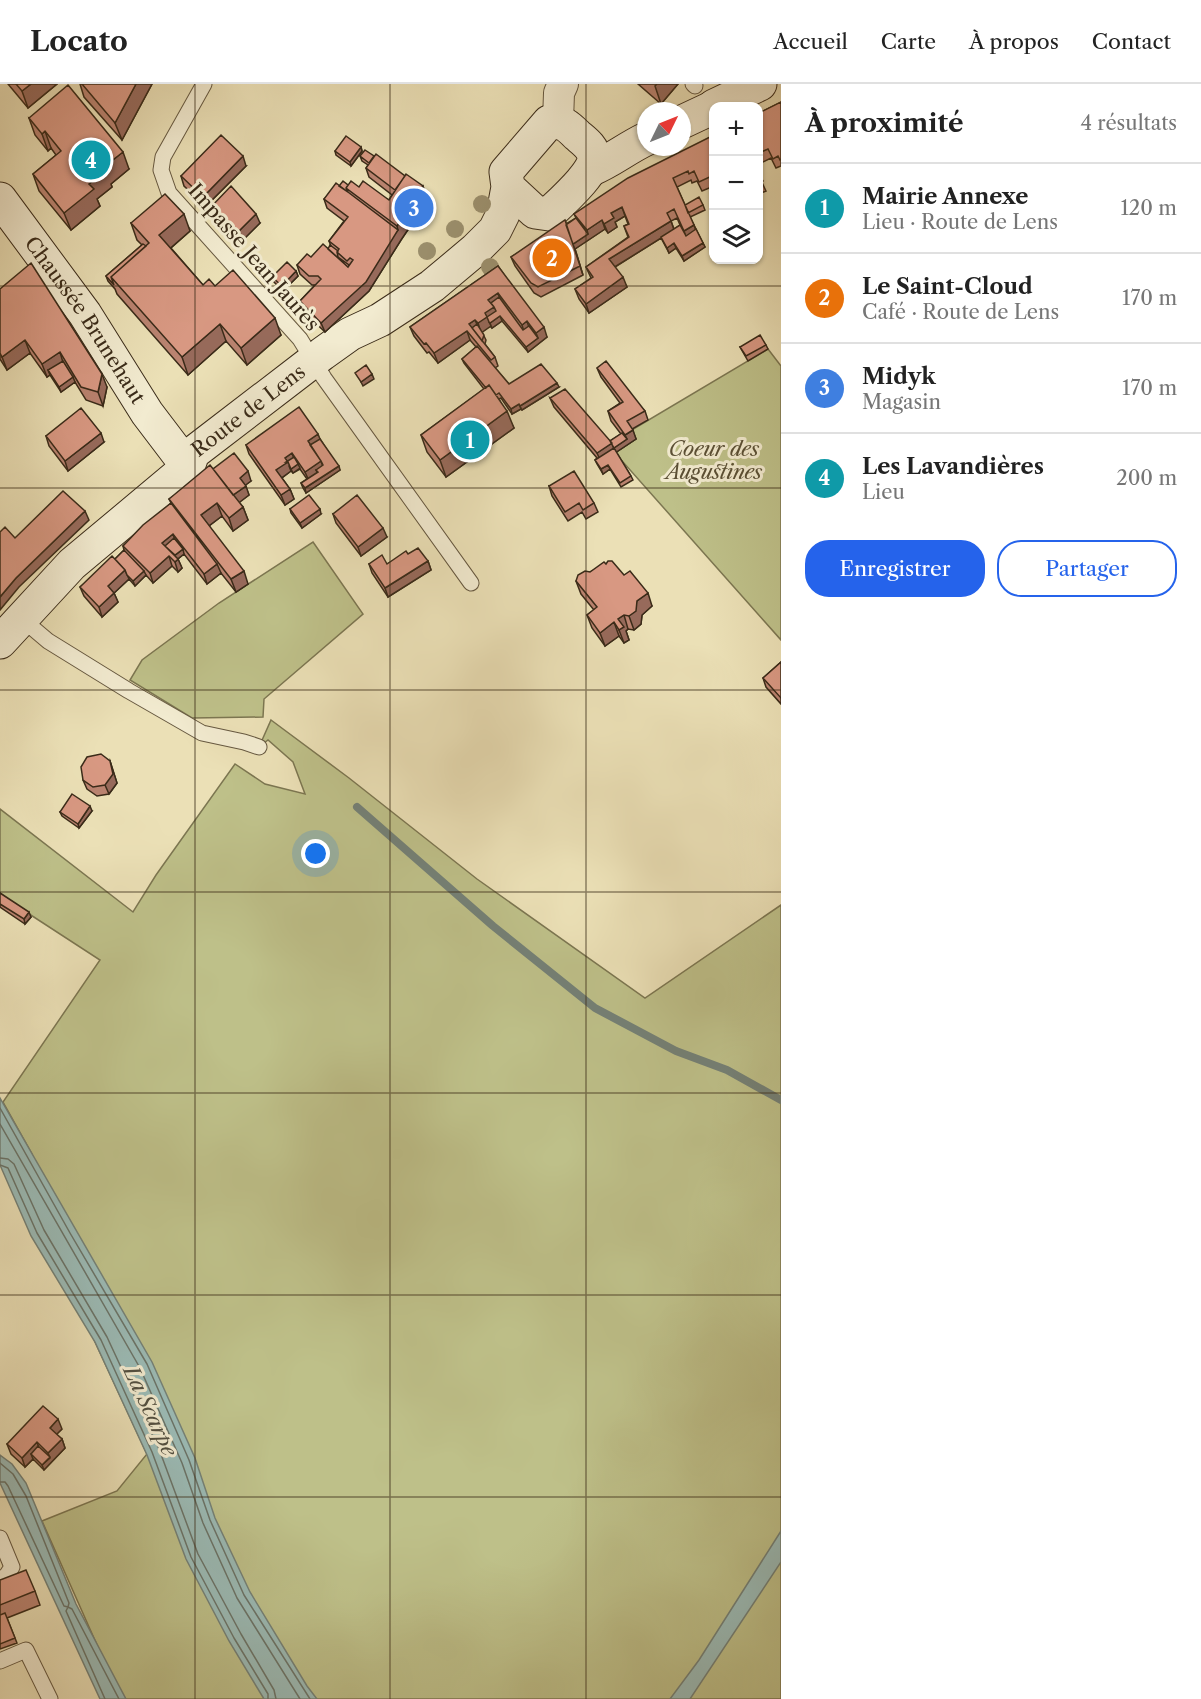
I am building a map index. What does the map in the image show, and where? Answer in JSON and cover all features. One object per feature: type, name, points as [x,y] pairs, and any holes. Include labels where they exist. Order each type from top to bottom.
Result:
[{"type":"main road","points":[[691,111],[704,96],[760,84]]},
{"type":"main road","name":"Route de Lens","points":[[0,642],[72,564],[181,473],[193,453],[319,369],[350,334],[380,320],[432,286],[475,250],[495,230],[503,214],[508,187],[506,172],[549,122],[558,121]]},
{"type":"main road","points":[[558,121],[565,124],[591,158],[610,161],[637,143]]},
{"type":"main road","name":"Route de Lens","points":[[495,230],[535,212],[549,214],[591,158]]},
{"type":"main road","points":[[508,187],[535,212]]},
{"type":"main road","name":"Chaussée Brunehaut","points":[[0,200],[85,314],[147,412],[151,433],[181,473]]},
{"type":"street","points":[[558,121],[559,93],[563,84]]},
{"type":"lane","name":"Impasse Jean Jaurès","points":[[204,84],[163,158],[160,170],[170,193],[300,339],[319,369]]},
{"type":"lane","points":[[319,369],[471,583]]},
{"type":"lane","points":[[22,619],[48,641],[202,733],[259,747]]},
{"type":"lane","points":[[0,1538],[12,1567],[6,1576],[0,1579]]},
{"type":"lane","points":[[0,1661],[26,1650],[50,1699]]},
{"type":"green space","name":"Coeur des Augustines","points":[[768,349],[781,366],[781,640],[615,453],[636,439],[630,431]]},
{"type":"green space","points":[[313,542],[363,614],[264,699],[263,717],[192,718],[130,680],[142,660],[219,603]]},
{"type":"green space","points":[[271,720],[477,879],[645,998],[781,905],[781,1699],[121,1699],[42,1521],[117,1491],[147,1454],[95,1342],[59,1241],[32,1154],[3,1102],[100,960],[0,895],[0,809],[133,912],[156,875],[235,764],[265,784],[305,794],[293,762],[268,740],[259,747]]},
{"type":"water","name":"La Scarpe","points":[[0,1098],[152,1362],[195,1458],[215,1518],[250,1592],[317,1699],[264,1699],[229,1641],[186,1559],[147,1455],[95,1342],[31,1236],[0,1165]]},
{"type":"water","points":[[0,1455],[12,1464],[26,1483],[76,1604],[126,1699],[100,1699],[0,1483]]},
{"type":"water","points":[[781,1531],[781,1562],[690,1699],[670,1699],[699,1660]]},
{"type":"building","points":[[16,84],[31,84],[22,91]]},
{"type":"building","points":[[82,84],[136,84],[115,123]]},
{"type":"building","points":[[68,85],[123,152],[104,167],[106,170],[89,184],[94,189],[64,213],[33,174],[61,151],[45,131],[42,134],[29,118]]},
{"type":"building","points":[[781,102],[780,160],[778,156],[773,159],[768,149],[763,151],[763,111]]},
{"type":"building","points":[[221,135],[243,156],[203,197],[181,176]]},
{"type":"building","points":[[346,136],[361,147],[350,162],[335,151]]},
{"type":"building","points":[[709,138],[709,177],[699,182],[694,171],[689,174],[688,171],[673,178],[694,225],[684,231],[674,209],[667,213],[671,221],[609,259],[623,277],[586,304],[575,289],[593,277],[586,267],[629,237],[624,226],[629,224],[622,207],[611,213],[614,218],[604,224],[602,220],[587,230],[574,214],[628,178],[672,156],[691,156],[691,146]]},
{"type":"building","points":[[365,150],[374,156],[369,163],[360,156]]},
{"type":"building","points":[[376,154],[405,176],[395,190],[366,168]]},
{"type":"building","points":[[406,174],[423,186],[397,226],[346,188],[351,181],[359,187],[363,181],[389,200]]},
{"type":"building","points":[[343,181],[348,185],[346,188],[348,192],[339,186]]},
{"type":"building","points":[[336,183],[398,230],[366,282],[321,323],[300,301],[321,279],[318,276],[309,276],[297,265],[307,254],[311,257],[323,244],[348,267],[353,260],[350,258],[347,261],[337,252],[339,249],[329,241],[348,217],[324,199]]},
{"type":"building","points":[[231,186],[256,214],[234,236],[209,209]]},
{"type":"building","points":[[165,194],[184,214],[159,235],[203,285],[209,279],[215,286],[233,270],[275,318],[241,348],[220,324],[182,357],[111,277],[149,243],[131,223]]},
{"type":"building","points":[[699,197],[703,205],[688,213],[685,205]]},
{"type":"building","points":[[576,218],[588,234],[573,244],[566,225]]},
{"type":"building","points":[[565,220],[580,266],[538,287],[531,283],[511,257]]},
{"type":"building","points":[[680,225],[686,236],[696,229],[703,243],[682,256],[674,243],[667,248],[661,237]]},
{"type":"building","points":[[143,244],[146,246],[111,277],[114,285],[106,276]]},
{"type":"building","points":[[330,245],[338,251],[338,257],[349,265],[348,267],[328,249]]},
{"type":"building","points":[[287,262],[296,271],[282,286],[272,277]]},
{"type":"building","points":[[31,263],[102,374],[98,392],[81,387],[60,352],[42,364],[25,340],[2,357],[0,353],[0,289]]},
{"type":"building","points":[[498,266],[544,327],[536,333],[527,321],[522,325],[498,293],[488,300],[494,307],[485,313],[487,317],[478,323],[475,320],[469,324],[495,357],[491,360],[467,331],[434,353],[410,327]]},
{"type":"building","points":[[499,297],[523,330],[529,326],[538,338],[526,347],[500,316],[489,322],[487,317],[496,311],[491,303]]},
{"type":"building","points":[[477,324],[484,335],[482,341],[472,328]]},
{"type":"building","points":[[760,335],[766,345],[746,356],[740,347]]},
{"type":"building","points":[[477,346],[509,384],[541,364],[557,383],[520,406],[519,404],[511,409],[499,393],[496,395],[489,385],[486,388],[462,359]]},
{"type":"building","points":[[63,361],[73,377],[59,387],[48,370]]},
{"type":"building","points":[[606,361],[645,411],[627,421],[633,430],[625,435],[608,411],[623,402],[597,368]]},
{"type":"building","points":[[366,365],[372,374],[361,382],[355,373]]},
{"type":"building","points":[[489,385],[507,411],[440,460],[421,435]]},
{"type":"building","points":[[565,389],[612,443],[597,453],[550,398]]},
{"type":"building","points":[[299,407],[318,434],[308,441],[321,461],[305,472],[292,453],[285,458],[288,462],[276,470],[290,489],[281,495],[246,445]]},
{"type":"building","points":[[81,408],[101,433],[65,461],[46,436]]},
{"type":"building","points":[[622,433],[627,439],[614,448],[610,441]]},
{"type":"building","points":[[320,439],[339,466],[305,488],[301,483],[318,472],[316,470],[323,465],[310,445]]},
{"type":"building","points":[[614,448],[631,476],[620,483],[608,465],[601,469],[595,460]]},
{"type":"building","points":[[234,453],[248,471],[240,478],[246,486],[233,495],[213,469]]},
{"type":"building","points":[[294,457],[298,464],[291,469],[286,462]]},
{"type":"building","points":[[210,465],[243,507],[229,518],[217,503],[201,515],[244,571],[231,579],[169,499]]},
{"type":"building","points":[[574,471],[594,503],[583,510],[579,503],[565,512],[549,486]]},
{"type":"building","points":[[63,491],[85,511],[16,578],[0,597],[0,532],[5,527],[15,538]]},
{"type":"building","points":[[309,495],[320,509],[300,523],[290,509]]},
{"type":"building","points":[[357,495],[383,528],[358,547],[333,514]]},
{"type":"building","points":[[171,503],[217,564],[204,574],[173,534],[162,543],[178,559],[175,562],[169,556],[150,573],[123,546],[143,525]]},
{"type":"building","points":[[174,538],[183,549],[175,555],[165,546]]},
{"type":"building","points":[[418,548],[428,561],[385,588],[369,564],[382,555],[387,564],[406,551],[408,554]]},
{"type":"building","points":[[124,550],[144,571],[133,581],[115,559]]},
{"type":"building","points":[[112,556],[125,570],[108,586],[114,593],[99,607],[80,587]]},
{"type":"building","points":[[612,561],[624,575],[630,571],[648,593],[637,601],[636,611],[618,619],[624,627],[619,630],[614,622],[600,633],[587,615],[597,607],[576,581],[578,575],[585,571],[590,572]]},
{"type":"building","points":[[781,662],[781,698],[763,678]]},
{"type":"building","points":[[101,754],[110,761],[113,774],[105,785],[93,787],[83,780],[81,767],[87,757]]},
{"type":"building","points":[[72,794],[90,806],[78,824],[60,812]]},
{"type":"building","points":[[0,893],[29,912],[24,919],[0,904]]},
{"type":"building","points":[[43,1406],[58,1419],[50,1428],[62,1439],[48,1453],[37,1442],[22,1458],[7,1444]]},
{"type":"building","points":[[38,1446],[50,1457],[42,1465],[31,1454]]},
{"type":"building","points":[[26,1570],[35,1591],[0,1605],[0,1580]]},
{"type":"building","points":[[5,1613],[15,1638],[0,1644],[0,1615]]},
{"type":"waterway","points":[[357,807],[493,926],[595,1008],[676,1051],[727,1070],[781,1100]]},
{"type":"place","name":"Les Lavandières","points":[[91,160]]},
{"type":"place","name":"Midyk","points":[[414,208]]},
{"type":"place","name":"Le Saint-Cloud","points":[[552,258]]},
{"type":"place","name":"Mairie Annexe","points":[[470,440]]}]
